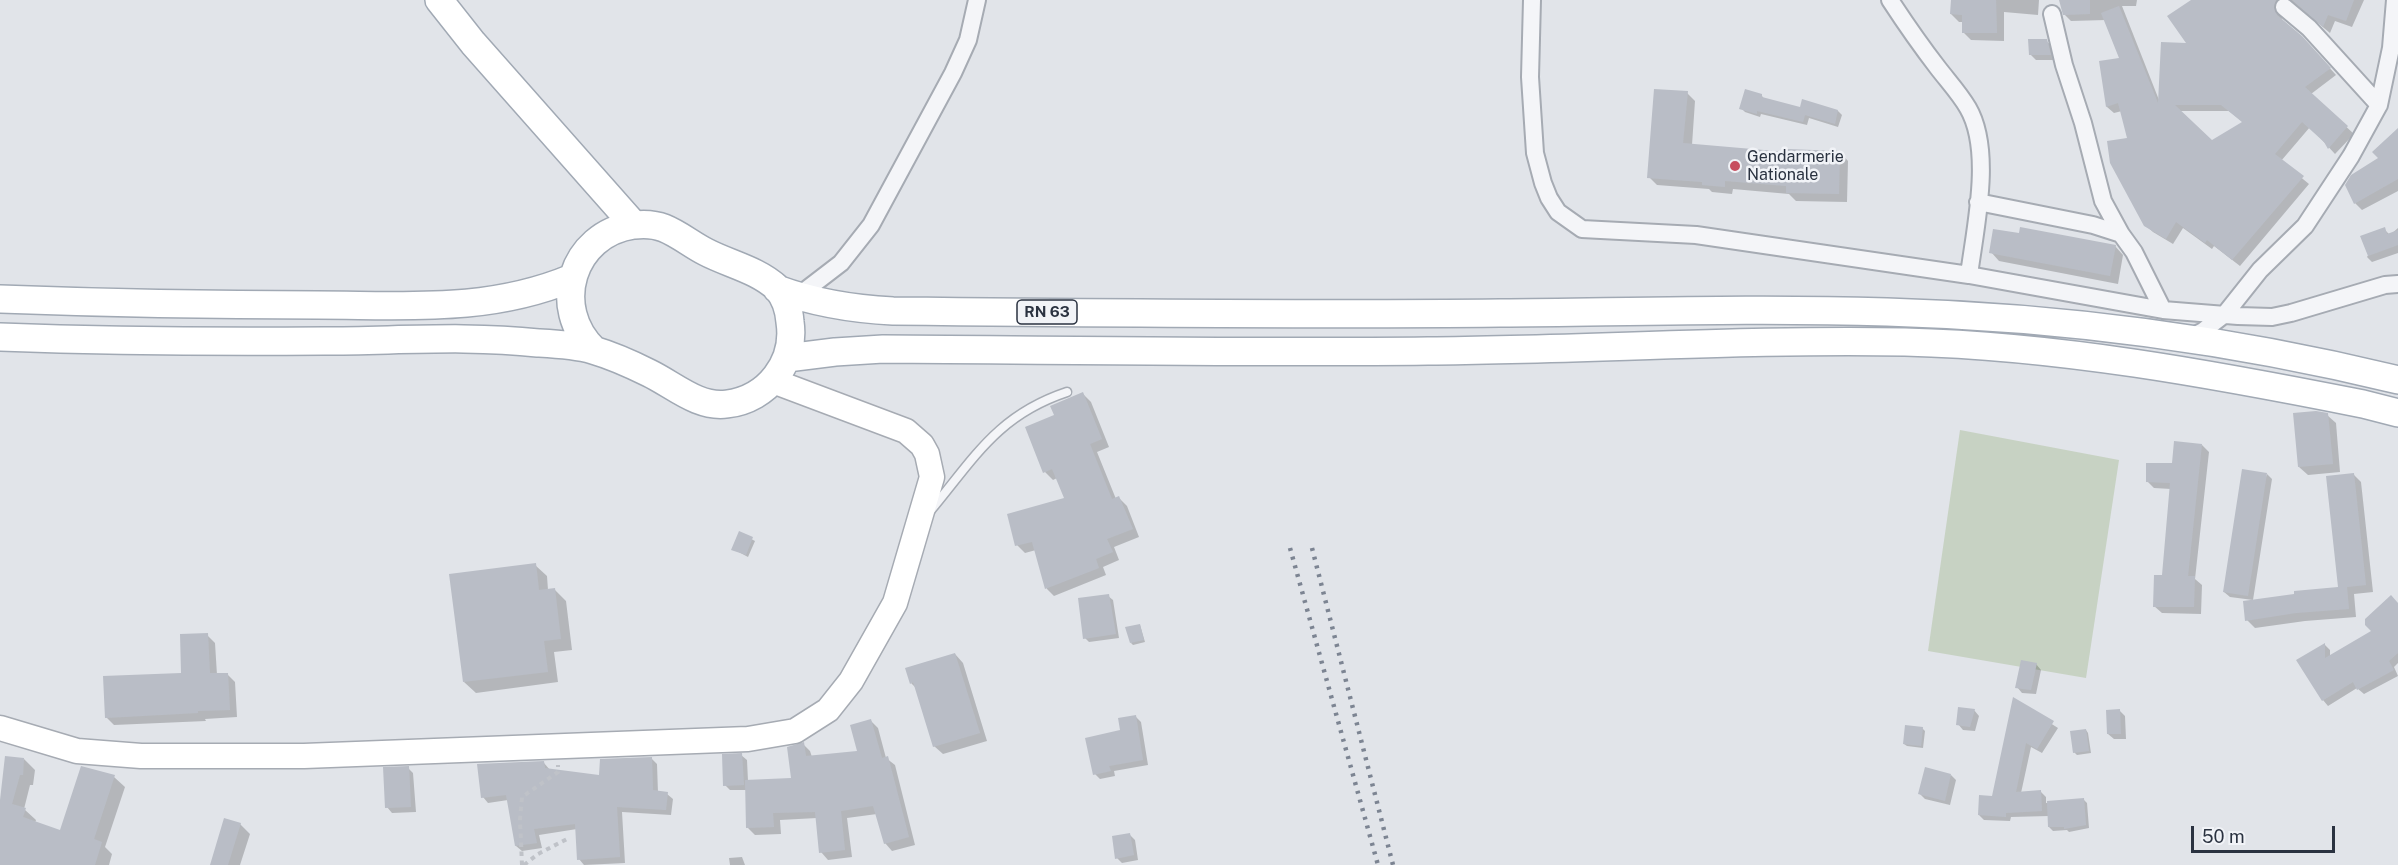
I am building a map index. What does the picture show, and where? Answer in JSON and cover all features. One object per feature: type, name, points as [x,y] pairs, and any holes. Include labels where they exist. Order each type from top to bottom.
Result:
[{"type":"main road","points":[[439,0],[473,44],[634,225]]},
{"type":"main road","points":[[0,337],[236,342],[481,340],[538,342],[594,350],[649,373],[702,402],[715,405],[740,402],[752,397],[780,369],[792,332],[786,302],[788,292],[751,271],[706,252],[662,227],[649,224],[634,225],[611,232],[591,246],[572,278],[571,310],[575,325],[583,339],[594,350]]},
{"type":"main road","points":[[0,299],[236,305],[440,305],[479,303],[526,295],[572,278]]},
{"type":"main road","name":"RN 63","points":[[788,292],[861,309],[893,311],[1320,315],[1888,312],[1976,316],[2121,329],[2185,339]]},
{"type":"main road","points":[[479,303],[481,340]]},
{"type":"main road","points":[[2170,368],[2185,339],[2292,355],[2398,380]]},
{"type":"main road","points":[[780,369],[835,352],[883,350],[1427,351],[1906,342],[2079,355],[2170,368],[2363,404],[2398,413]]},
{"type":"main road","points":[[0,728],[77,751],[141,756],[304,756],[748,739],[795,730],[828,710],[851,681],[895,603],[932,477],[927,454],[915,437],[780,369]]},
{"type":"street","points":[[788,292],[841,262],[871,225],[953,73],[968,40],[977,0]]},
{"type":"street","points":[[1532,0],[1530,77],[1535,153],[1542,183],[1549,198],[1558,212],[1582,229],[1696,236],[1969,275],[2163,310],[2272,317],[2304,310],[2385,285],[2398,284]]},
{"type":"street","points":[[1890,0],[1968,107],[1972,116],[1979,142],[1978,202],[1969,275]]},
{"type":"street","points":[[2185,339],[2203,332],[2225,314],[2260,270],[2305,226],[2351,156],[2379,105],[2391,48],[2395,0]]},
{"type":"street","points":[[2284,7],[2309,28],[2379,105]]},
{"type":"street","points":[[2052,14],[2064,65],[2083,123],[2103,201],[2134,252],[2163,310]]},
{"type":"street","points":[[1978,202],[2101,226],[2121,234]]},
{"type":"lane","points":[[919,525],[1000,428],[1028,408],[1067,392]]},
{"type":"path","points":[[523,865],[520,820],[522,797],[558,772],[557,746]]},
{"type":"path","points":[[523,865],[538,854],[567,839]]},
{"type":"green space","points":[[1960,430],[2119,460],[2086,678],[1928,651]]},
{"type":"building","points":[[1951,0],[1996,0],[1997,33],[1962,33],[1962,15],[1950,14]]},
{"type":"building","points":[[2059,0],[2090,0],[2090,14],[2063,15]]},
{"type":"building","points":[[2191,0],[2276,0],[2274,6],[2277,15],[2302,36],[2331,68],[2305,87],[2348,126],[2328,149],[2324,142],[2302,122],[2275,154],[2304,176],[2232,260],[2207,240],[2205,243],[2176,222],[2166,239],[2144,226],[2110,163],[2107,141],[2127,138],[2118,103],[2106,107],[2099,61],[2119,58],[2101,13],[2119,6],[2158,103],[2161,42],[2186,43],[2167,16]],"holes":[[[2175,105],[2221,105],[2242,122],[2212,140]]]},
{"type":"building","points":[[2292,0],[2354,0],[2346,21],[2328,15],[2323,27]]},
{"type":"building","points":[[2028,39],[2047,39],[2051,55],[2029,55]]},
{"type":"building","points":[[1654,89],[1688,91],[1683,143],[1787,152],[1787,149],[1840,151],[1839,194],[1786,193],[1786,186],[1725,181],[1725,187],[1702,185],[1702,182],[1647,178]]},
{"type":"building","points":[[1745,89],[1762,94],[1762,97],[1800,107],[1802,99],[1838,110],[1835,124],[1805,115],[1803,122],[1739,109]]},
{"type":"building","points":[[2398,128],[2398,179],[2354,204],[2345,185],[2351,175],[2378,158],[2372,152]]},
{"type":"building","points":[[2020,227],[2116,245],[2110,276],[1989,253],[1993,229],[2019,233]]},
{"type":"building","points":[[2385,227],[2387,234],[2398,230],[2398,245],[2368,256],[2360,236]]},
{"type":"building","points":[[1083,392],[1102,439],[1090,444],[1112,499],[1119,496],[1133,529],[1107,539],[1113,552],[1096,559],[1099,568],[1045,589],[1032,542],[1015,546],[1007,514],[1064,498],[1052,469],[1043,473],[1025,427],[1054,415],[1050,406]]},
{"type":"building","points":[[2316,411],[2328,413],[2333,464],[2298,467],[2293,413]]},
{"type":"building","points":[[2174,441],[2202,444],[2188,576],[2195,576],[2194,607],[2153,607],[2154,575],[2162,575],[2170,483],[2146,482],[2146,463],[2172,463]]},
{"type":"building","points":[[2242,469],[2267,473],[2248,596],[2223,592]]},
{"type":"building","points":[[2354,473],[2366,585],[2347,587],[2349,609],[2296,613],[2245,621],[2243,601],[2294,594],[2294,591],[2338,587],[2326,476]]},
{"type":"building","points":[[739,531],[753,537],[746,555],[731,550]]},
{"type":"building","points":[[536,563],[539,590],[555,588],[561,639],[544,641],[548,672],[463,682],[449,574]]},
{"type":"building","points":[[1109,594],[1116,634],[1083,639],[1078,598]]},
{"type":"building","points":[[2391,595],[2398,603],[2398,653],[2389,661],[2394,670],[2357,690],[2353,682],[2322,701],[2296,660],[2325,643],[2325,658],[2371,631],[2365,625],[2365,619]]},
{"type":"building","points":[[1140,624],[1144,640],[1130,643],[1125,627]]},
{"type":"building","points":[[208,633],[210,673],[228,673],[230,710],[105,718],[103,676],[181,673],[180,634]]},
{"type":"building","points":[[955,653],[980,733],[933,747],[913,682],[910,684],[905,668]]},
{"type":"building","points":[[2021,660],[2037,663],[2031,690],[2015,688]]},
{"type":"building","points":[[2013,697],[2054,721],[2037,749],[2026,743],[2016,792],[2041,790],[2042,811],[2006,813],[2006,817],[1978,815],[1979,795],[1992,796]]},
{"type":"building","points":[[1958,707],[1975,709],[1970,727],[1956,725]]},
{"type":"building","points":[[2120,709],[2121,734],[2107,734],[2106,710]]},
{"type":"building","points":[[1136,715],[1143,760],[1109,766],[1111,771],[1093,775],[1085,738],[1120,730],[1118,718]]},
{"type":"building","points":[[871,719],[882,758],[888,756],[909,837],[884,844],[873,806],[841,811],[845,850],[819,853],[815,812],[773,813],[774,827],[746,828],[745,780],[791,778],[787,747],[804,742],[806,756],[857,751],[850,725]]},
{"type":"building","points":[[1905,725],[1923,727],[1921,746],[1903,744]]},
{"type":"building","points":[[2086,729],[2089,751],[2073,753],[2070,731]]},
{"type":"building","points":[[742,753],[744,785],[723,786],[722,754]]},
{"type":"building","points":[[5,756],[24,758],[23,775],[20,775],[12,804],[26,808],[23,817],[60,830],[81,766],[115,775],[94,839],[102,842],[95,865],[0,865],[0,800]]},
{"type":"building","points":[[652,757],[653,790],[668,792],[666,810],[617,807],[620,857],[577,860],[575,824],[534,829],[537,843],[515,846],[506,795],[481,798],[477,764],[544,761],[545,768],[599,775],[600,759]]},
{"type":"building","points":[[409,766],[411,807],[385,808],[383,767]]},
{"type":"building","points":[[1925,767],[1951,774],[1945,801],[1918,794]]},
{"type":"building","points":[[2084,798],[2086,825],[2064,829],[2064,827],[2048,827],[2047,801]]},
{"type":"building","points":[[224,818],[241,823],[228,865],[210,865]]},
{"type":"building","points":[[1130,833],[1134,855],[1115,859],[1112,836]]},
{"type":"railway","points":[[1290,548],[1378,865]]},
{"type":"railway","points":[[1312,548],[1393,865]]},
{"type":"place","name":"Gendarmerie Nationale","points":[[1735,166]]}]
